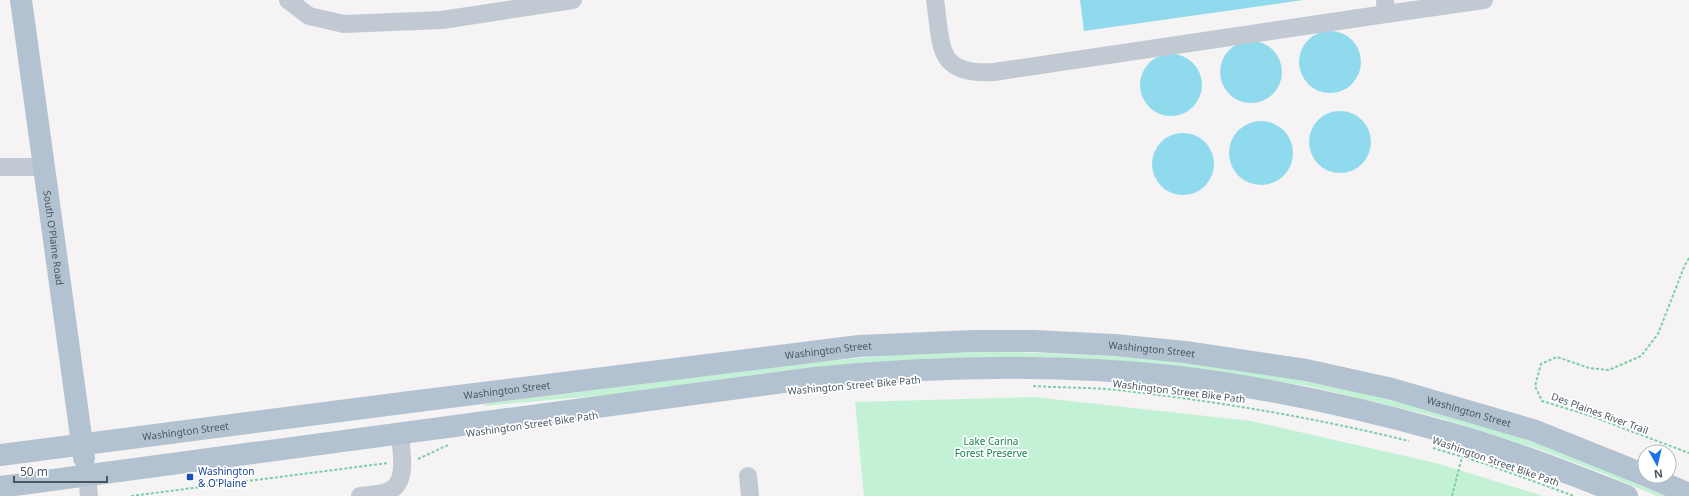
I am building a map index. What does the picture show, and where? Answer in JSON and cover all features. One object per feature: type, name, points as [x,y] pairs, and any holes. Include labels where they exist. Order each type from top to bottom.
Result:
[{"type":"main road","name":"South O'Plaine Road","points":[[21,0],[88,486]]},
{"type":"main road","name":"Washington Street","points":[[0,455],[859,346],[972,341],[1041,341],[1099,344],[1185,352],[1298,369],[1392,389],[1533,430],[1637,472]]},
{"type":"main road","points":[[0,487],[88,486],[400,434],[619,403],[866,373],[974,368],[1065,369],[1186,378],[1350,407],[1451,434],[1536,461],[1627,496]]},
{"type":"main road","name":"Washington Street","points":[[1665,484],[1689,494]]},
{"type":"street","points":[[288,0],[308,16],[344,24],[442,20],[573,0]]},
{"type":"street","points":[[934,0],[939,40],[946,60],[959,69],[978,73],[994,72],[1386,7],[1484,0]]},
{"type":"street","points":[[0,167],[44,167]]},
{"type":"street","points":[[360,496],[390,491],[398,484],[402,474],[400,434]]},
{"type":"street","points":[[748,476],[750,496]]},
{"type":"path","name":"Des Plaines River Trail","points":[[1689,258],[1684,267],[1658,334],[1641,356],[1609,370],[1588,368],[1557,357],[1541,364],[1535,386],[1542,401],[1591,416],[1689,453]]},
{"type":"path","name":"Washington Street Bike Path","points":[[1030,386],[1125,390],[1243,407],[1364,430],[1414,442]]},
{"type":"path","points":[[131,496],[416,460],[452,443]]},
{"type":"path","name":"Washington Street Bike Path","points":[[1428,446],[1462,456],[1574,496]]},
{"type":"path","points":[[1452,496],[1462,456]]},
{"type":"green space","points":[[976,352],[1078,354],[1128,357],[1224,368],[1315,383],[1427,409],[1500,431],[1537,443],[1666,496],[1657,496],[1605,474],[1541,450],[1437,417],[1308,386],[1191,368],[1041,357],[919,359],[803,368],[607,395],[484,406],[484,404],[825,361],[921,353]]},
{"type":"green space","name":"Lake Carina Forest Preserve","points":[[1034,397],[1251,421],[1440,464],[1543,496],[864,496],[855,402]]},
{"type":"water","points":[[1080,0],[1303,0],[1084,31]]},
{"type":"water","points":[[1324,31],[1336,31],[1352,40],[1359,50],[1361,62],[1359,74],[1352,84],[1336,93],[1324,93],[1313,88],[1304,79],[1299,68],[1299,56],[1304,45],[1313,36]]},
{"type":"water","points":[[1245,41],[1257,41],[1273,50],[1280,60],[1282,72],[1280,84],[1273,94],[1257,103],[1245,103],[1234,98],[1225,89],[1220,78],[1220,66],[1225,55],[1234,46]]},
{"type":"water","points":[[1165,54],[1177,54],[1193,63],[1200,73],[1202,85],[1200,97],[1193,107],[1177,116],[1165,116],[1154,111],[1145,102],[1140,91],[1140,79],[1145,68],[1154,59]]},
{"type":"water","points":[[1334,111],[1346,111],[1362,120],[1369,130],[1371,142],[1369,154],[1362,164],[1346,173],[1334,173],[1323,168],[1314,159],[1309,148],[1309,136],[1314,125],[1323,116]]},
{"type":"water","points":[[1261,121],[1279,127],[1287,135],[1293,153],[1287,171],[1279,179],[1261,185],[1243,179],[1235,171],[1229,153],[1235,135],[1243,127]]},
{"type":"water","points":[[1177,133],[1189,133],[1205,142],[1212,152],[1214,164],[1212,176],[1205,186],[1189,195],[1177,195],[1166,190],[1157,181],[1152,170],[1152,158],[1157,147],[1166,138]]},
{"type":"place","name":"Washington & O'Plaine","points":[[190,477]]}]
